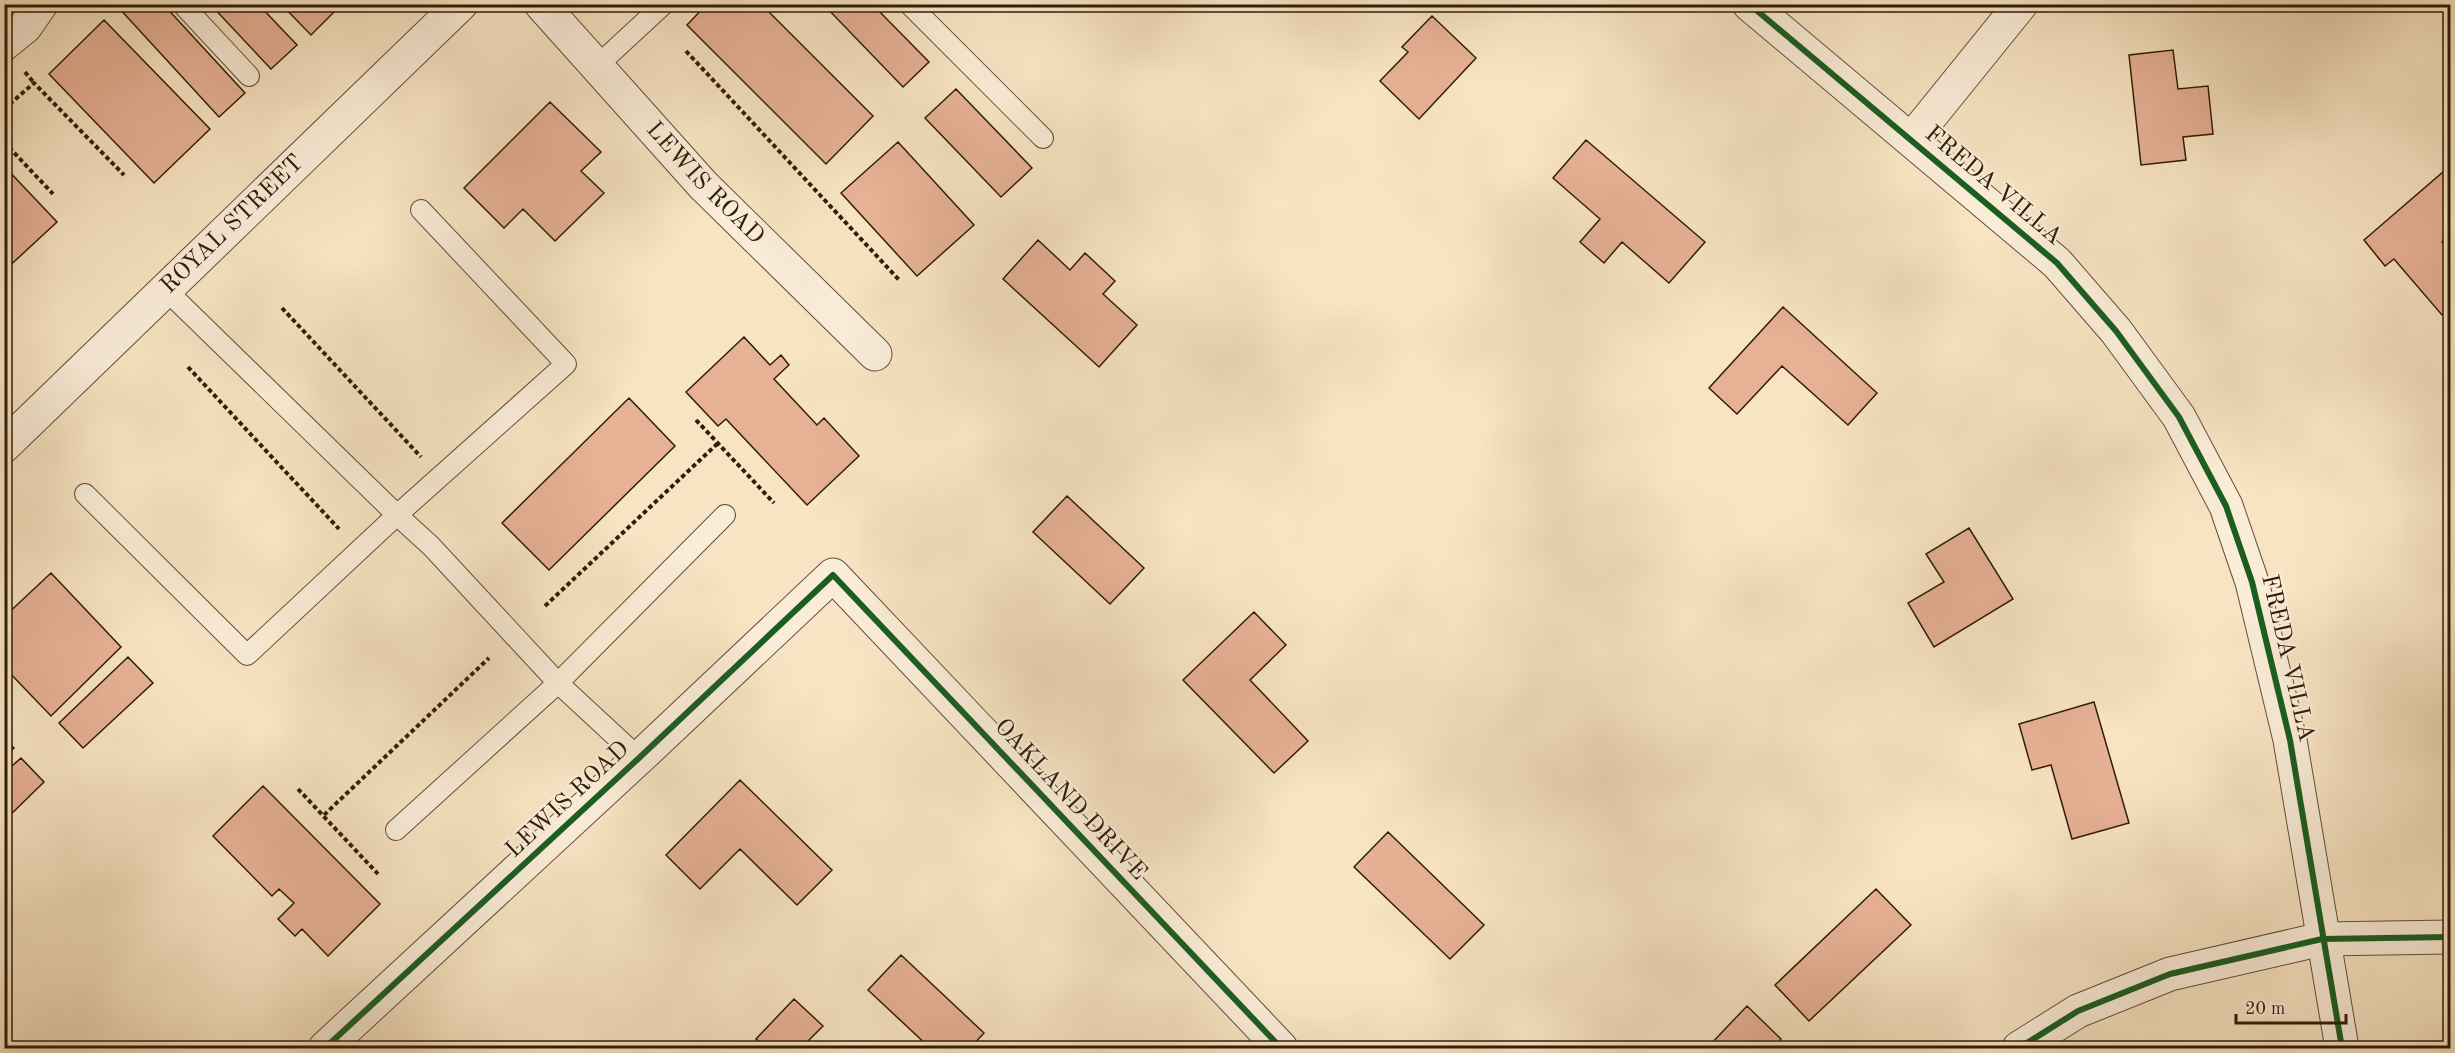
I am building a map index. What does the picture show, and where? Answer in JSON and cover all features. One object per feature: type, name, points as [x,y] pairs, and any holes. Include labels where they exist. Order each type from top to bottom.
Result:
[{"type":"street","points":[[4,44],[25,27],[41,4]]},
{"type":"street","name":"ROYAL STREET","points":[[4,446],[461,4]]},
{"type":"street","name":"LEWIS ROAD","points":[[541,4],[703,184],[875,354]]},
{"type":"street","name":"FREDA VILLA","points":[[1749,4],[2057,263],[2116,331],[2179,417],[2216,483],[2253,582],[2287,728],[2342,1048]]},
{"type":"street","points":[[1911,140],[2021,4]]},
{"type":"street","name":"LEWIS ROAD","points":[[325,1048],[833,575]]},
{"type":"street","name":"OAKLAND DRIVE","points":[[833,575],[1281,1048]]},
{"type":"street","points":[[2019,1048],[2078,1011],[2170,974],[2322,939],[2451,938]]},
{"type":"lane","points":[[182,4],[249,76]]},
{"type":"lane","points":[[597,66],[664,4]]},
{"type":"lane","points":[[909,4],[1043,138]]},
{"type":"lane","points":[[85,494],[247,655],[397,515],[566,364],[421,210]]},
{"type":"lane","points":[[166,290],[431,546],[558,683],[639,758]]},
{"type":"lane","points":[[396,830],[558,683],[725,515]]},
{"type":"path","points":[[686,51],[900,281]]},
{"type":"path","points":[[4,109],[34,84],[124,175]]},
{"type":"path","points":[[4,142],[53,194]]},
{"type":"path","points":[[282,308],[424,461]]},
{"type":"path","points":[[188,367],[342,532]]},
{"type":"path","points":[[696,420],[774,503]]},
{"type":"path","points":[[545,606],[717,444]]},
{"type":"path","points":[[324,815],[489,658]]},
{"type":"path","points":[[298,789],[378,874]]},
{"type":"building","points":[[121,4],[163,4],[245,93],[219,117],[118,7]]},
{"type":"building","points":[[210,4],[258,4],[297,45],[271,69]]},
{"type":"building","points":[[281,4],[342,4],[311,35]]},
{"type":"building","points":[[707,4],[761,4],[873,116],[826,164],[687,25]]},
{"type":"building","points":[[823,4],[872,4],[929,62],[903,87]]},
{"type":"building","points":[[1432,16],[1476,58],[1419,119],[1380,81],[1408,52],[1402,47]]},
{"type":"building","points":[[104,20],[210,129],[154,183],[49,74]]},
{"type":"building","points":[[2173,50],[2178,89],[2208,86],[2213,134],[2183,137],[2186,160],[2141,165],[2129,55]]},
{"type":"building","points":[[956,89],[1032,168],[1001,197],[925,118]]},
{"type":"building","points":[[550,102],[601,152],[581,171],[604,193],[555,241],[523,209],[504,228],[464,188]]},
{"type":"building","points":[[1586,140],[1705,242],[1669,283],[1622,242],[1604,263],[1580,242],[1600,219],[1553,178]]},
{"type":"building","points":[[898,142],[974,225],[917,276],[841,193]]},
{"type":"building","points":[[4,166],[57,222],[4,271]]},
{"type":"building","points":[[2450,166],[2450,234],[2442,242],[2450,251],[2450,307],[2442,315],[2394,259],[2385,266],[2364,240]]},
{"type":"building","points":[[1038,240],[1070,270],[1085,253],[1115,281],[1103,294],[1137,325],[1099,367],[1003,279]]},
{"type":"building","points":[[1783,307],[1877,393],[1848,425],[1782,366],[1737,414],[1709,388]]},
{"type":"building","points":[[744,337],[770,365],[781,355],[789,365],[774,379],[817,425],[824,418],[859,456],[807,505],[726,419],[718,426],[686,392]]},
{"type":"building","points":[[629,398],[675,446],[549,570],[502,523]]},
{"type":"building","points":[[1067,496],[1144,568],[1110,604],[1033,532]]},
{"type":"building","points":[[1969,528],[2013,599],[1934,647],[1908,603],[1944,582],[1926,554]]},
{"type":"building","points":[[51,573],[121,647],[51,716],[4,667],[4,617]]},
{"type":"building","points":[[1254,612],[1286,645],[1250,680],[1308,741],[1274,773],[1183,680]]},
{"type":"building","points":[[128,657],[153,683],[83,748],[59,723]]},
{"type":"building","points":[[2094,702],[2129,823],[2072,839],[2051,765],[2032,770],[2019,724]]},
{"type":"building","points":[[4,738],[14,748],[4,757]]},
{"type":"building","points":[[21,758],[44,782],[4,821],[4,773]]},
{"type":"building","points":[[740,780],[832,870],[797,905],[740,849],[700,889],[666,855]]},
{"type":"building","points":[[263,786],[380,904],[328,956],[302,929],[295,936],[278,919],[294,903],[279,889],[272,896],[213,836]]},
{"type":"building","points":[[1388,832],[1484,925],[1450,959],[1354,867]]},
{"type":"building","points":[[1876,889],[1911,925],[1809,1021],[1775,985]]},
{"type":"building","points":[[901,955],[984,1033],[970,1048],[930,1048],[868,990]]},
{"type":"building","points":[[794,999],[823,1026],[801,1048],[767,1048],[756,1039]]},
{"type":"building","points":[[1747,1006],[1781,1039],[1772,1048],[1707,1048]]},
{"type":"cycle path","points":[[1749,4],[2057,263],[2116,331],[2179,417],[2226,506],[2252,582],[2290,740],[2342,1048]]},
{"type":"cycle path","points":[[325,1048],[833,575],[1281,1048]]},
{"type":"cycle path","points":[[2019,1048],[2078,1011],[2170,974],[2322,939],[2450,937]]}]
